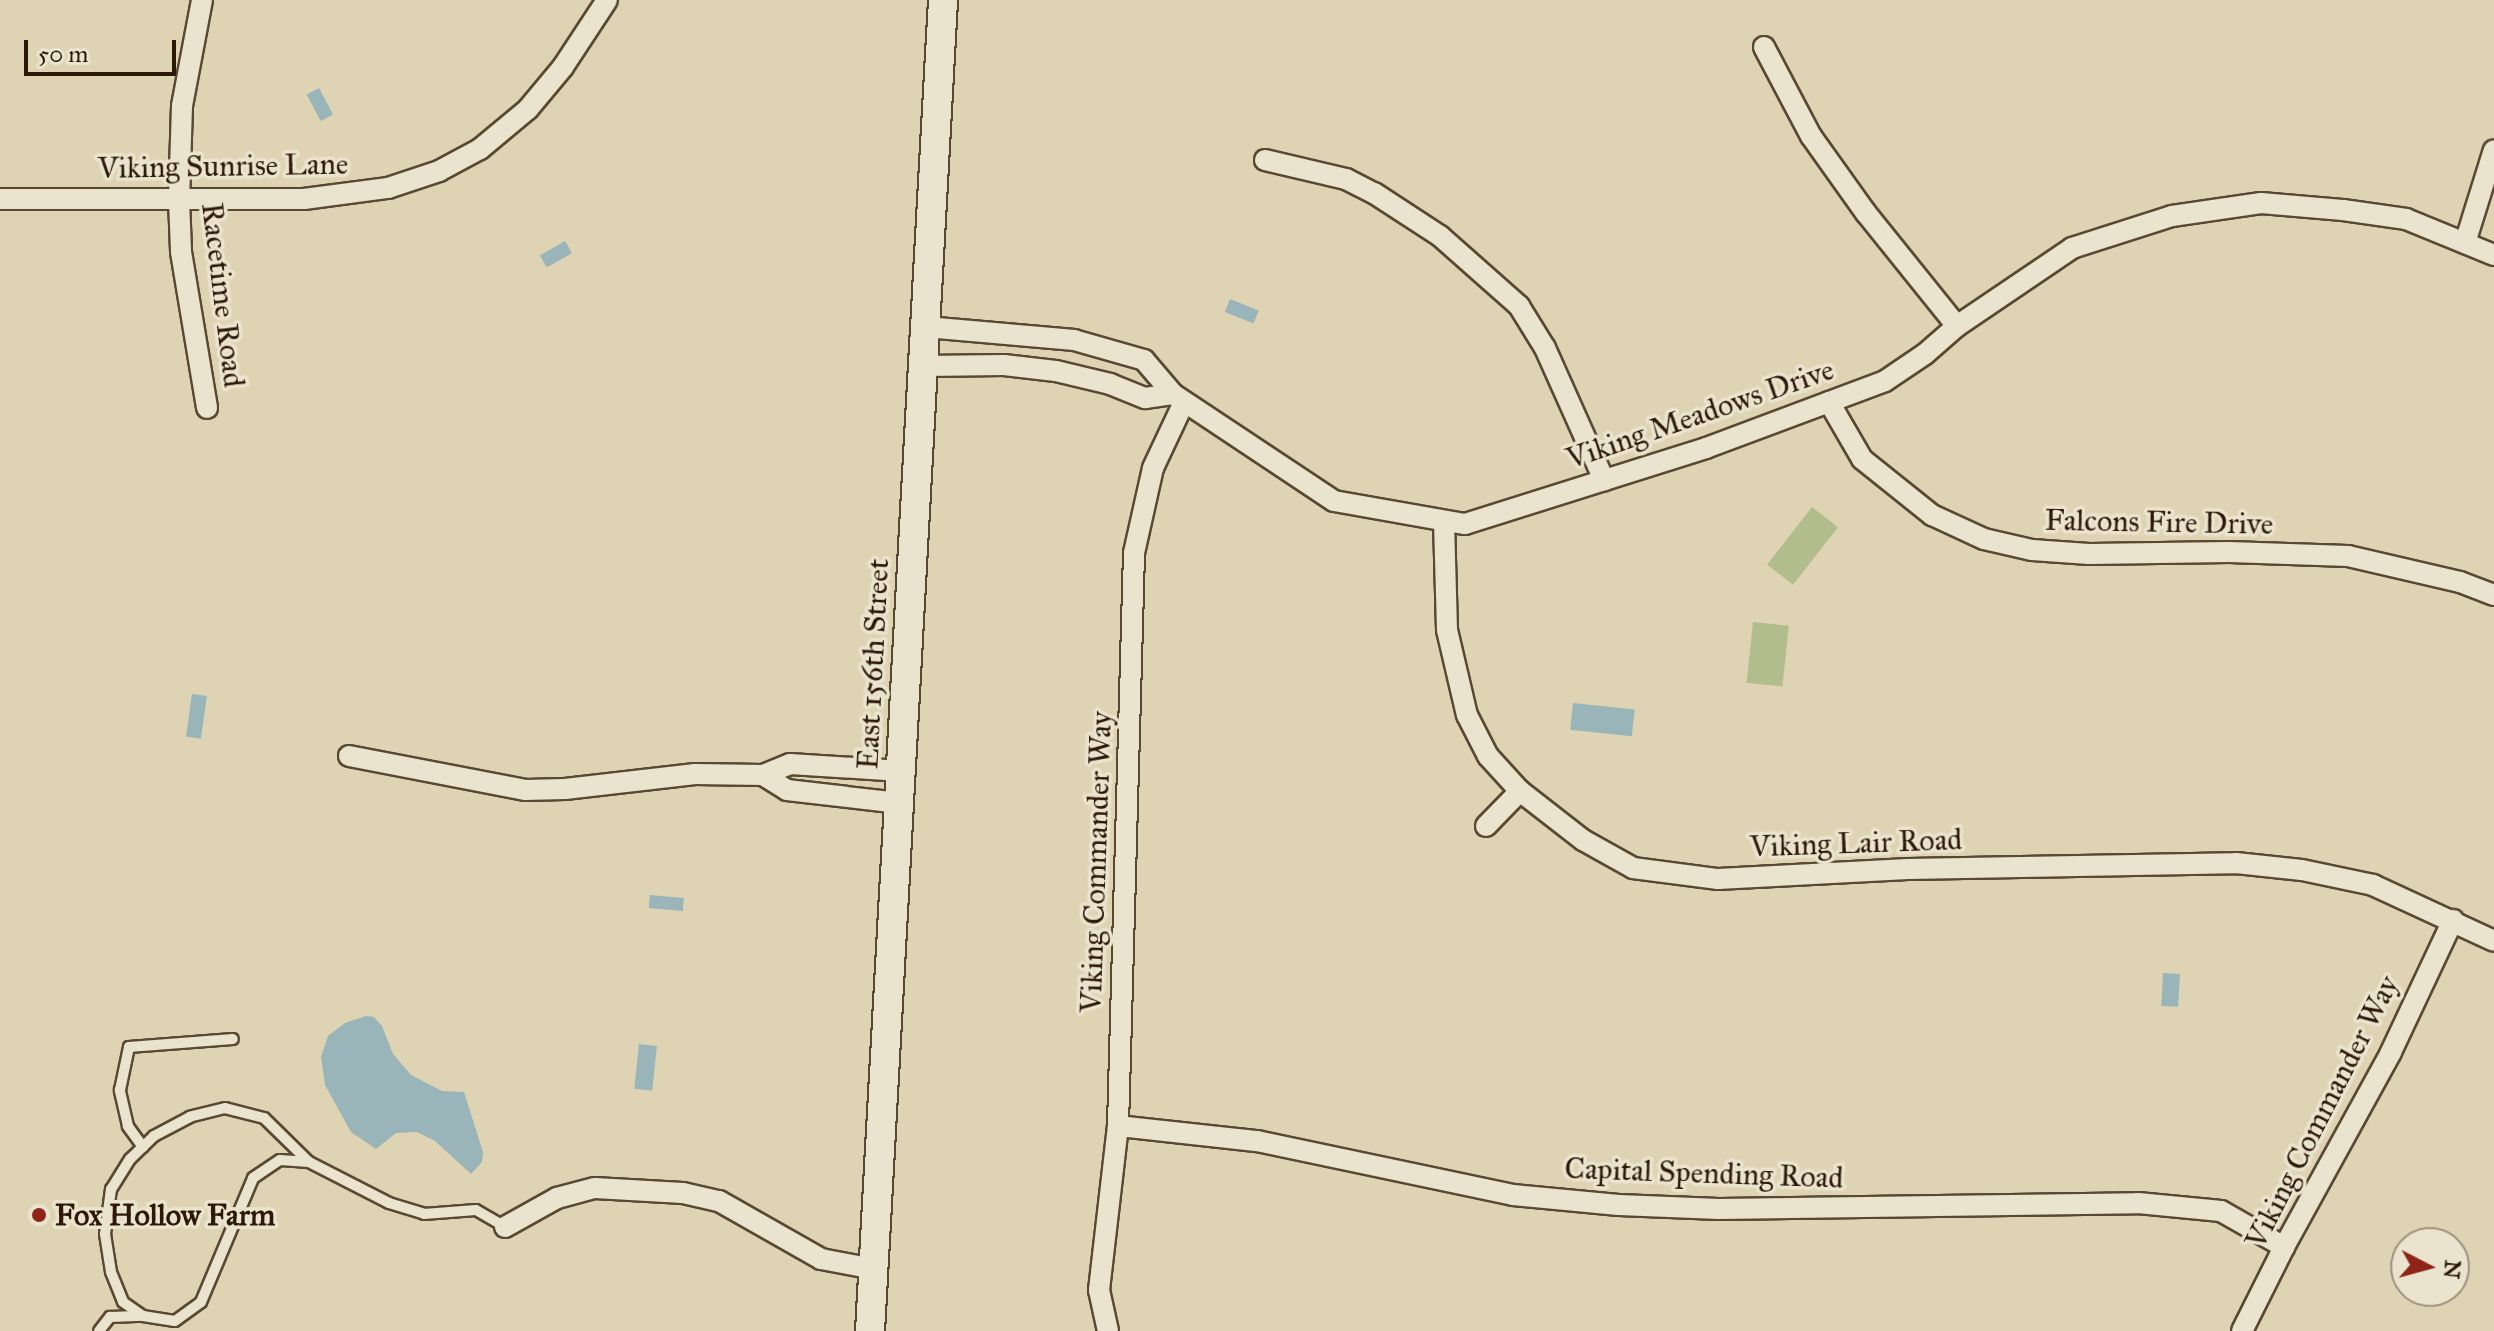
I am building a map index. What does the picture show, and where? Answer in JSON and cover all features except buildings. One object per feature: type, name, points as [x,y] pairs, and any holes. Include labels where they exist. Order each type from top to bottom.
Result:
[{"type":"street","name":"Racetime Road","points":[[202,0],[182,106],[179,199],[181,252],[207,408]]},
{"type":"street","name":"Viking Sunrise Lane","points":[[0,199],[331,198],[388,188],[439,171],[480,149],[528,109],[563,67],[607,0]]},
{"type":"street","name":"East 156th Street","points":[[870,1331],[943,0]]},
{"type":"street","points":[[1764,47],[1811,136],[1866,213],[1957,326]]},
{"type":"street","points":[[2465,243],[2494,150]]},
{"type":"street","points":[[1265,160],[1346,179],[1374,193],[1440,236],[1519,306],[1545,348],[1604,480]]},
{"type":"street","name":"Viking Meadows Drive","points":[[926,327],[1074,340],[1144,360],[1179,398],[1334,501],[1465,524],[1706,448],[1885,381],[1925,354],[1957,326],[2072,248],[2172,216],[2261,203],[2343,210],[2406,219],[2494,255]]},
{"type":"street","points":[[924,366],[1004,365],[1056,371],[1110,384],[1145,398],[1179,398]]},
{"type":"street","name":"Viking Commander Way","points":[[1108,1331],[1099,1290],[1118,1126],[1134,553],[1153,468],[1179,398]]},
{"type":"street","name":"Falcons Fire Drive","points":[[1829,402],[1862,459],[1932,515],[1984,539],[2032,550],[2089,554],[2229,552],[2348,556],[2460,582],[2494,595]]},
{"type":"street","name":"Viking Lair Road","points":[[1444,522],[1447,630],[1467,715],[1488,756],[1520,791],[1583,840],[1633,868],[1718,879],[1908,869],[2236,863],[2302,870],[2373,885],[2494,941]]},
{"type":"street","points":[[349,756],[525,790],[565,789],[695,774],[763,775],[790,764],[901,771]]},
{"type":"street","points":[[763,775],[787,790],[899,803]]},
{"type":"street","points":[[1486,826],[1520,791]]},
{"type":"street","name":"Viking Commander Way","points":[[2242,1331],[2284,1247],[2391,1052],[2453,920]]},
{"type":"street","name":"Capital Spending Road","points":[[1118,1126],[1257,1141],[1513,1195],[1619,1205],[1719,1209],[2138,1203],[2221,1211],[2284,1247]]},
{"type":"street","points":[[505,1227],[557,1198],[595,1188],[669,1191],[719,1201],[821,1259],[874,1269]]},
{"type":"lane","points":[[143,1147],[128,1126],[120,1090],[129,1047],[233,1039]]},
{"type":"lane","points":[[143,1316],[123,1302],[111,1272],[105,1234],[111,1189],[154,1136],[190,1117],[225,1108],[264,1118],[309,1162],[389,1203],[424,1214],[476,1210],[505,1227]]},
{"type":"lane","points":[[99,1331],[110,1317],[143,1316],[175,1321],[201,1302],[253,1178],[280,1160],[309,1162]]},
{"type":"green space","points":[[1812,507],[1838,527],[1793,585],[1767,565]]},
{"type":"green space","points":[[1753,622],[1789,626],[1782,686],[1747,683]]},
{"type":"water","points":[[319,88],[333,114],[321,121],[307,95]]},
{"type":"water","points":[[565,241],[572,253],[547,268],[540,256]]},
{"type":"water","points":[[1230,299],[1259,311],[1253,324],[1225,312]]},
{"type":"water","points":[[192,694],[207,696],[201,739],[186,737]]},
{"type":"water","points":[[1573,703],[1635,709],[1632,736],[1570,730]]},
{"type":"water","points":[[650,895],[684,898],[683,911],[649,908]]},
{"type":"water","points":[[2163,973],[2180,974],[2178,1007],[2161,1006]]},
{"type":"water","points":[[366,1016],[374,1017],[382,1026],[393,1054],[411,1075],[442,1091],[464,1092],[483,1152],[482,1162],[471,1174],[435,1141],[417,1132],[396,1133],[376,1149],[351,1132],[325,1085],[321,1057],[328,1036],[345,1023]]},
{"type":"water","points":[[639,1044],[657,1046],[652,1091],[634,1089]]},
{"type":"place","name":"Fox Hollow Farm","points":[[39,1215]]}]
